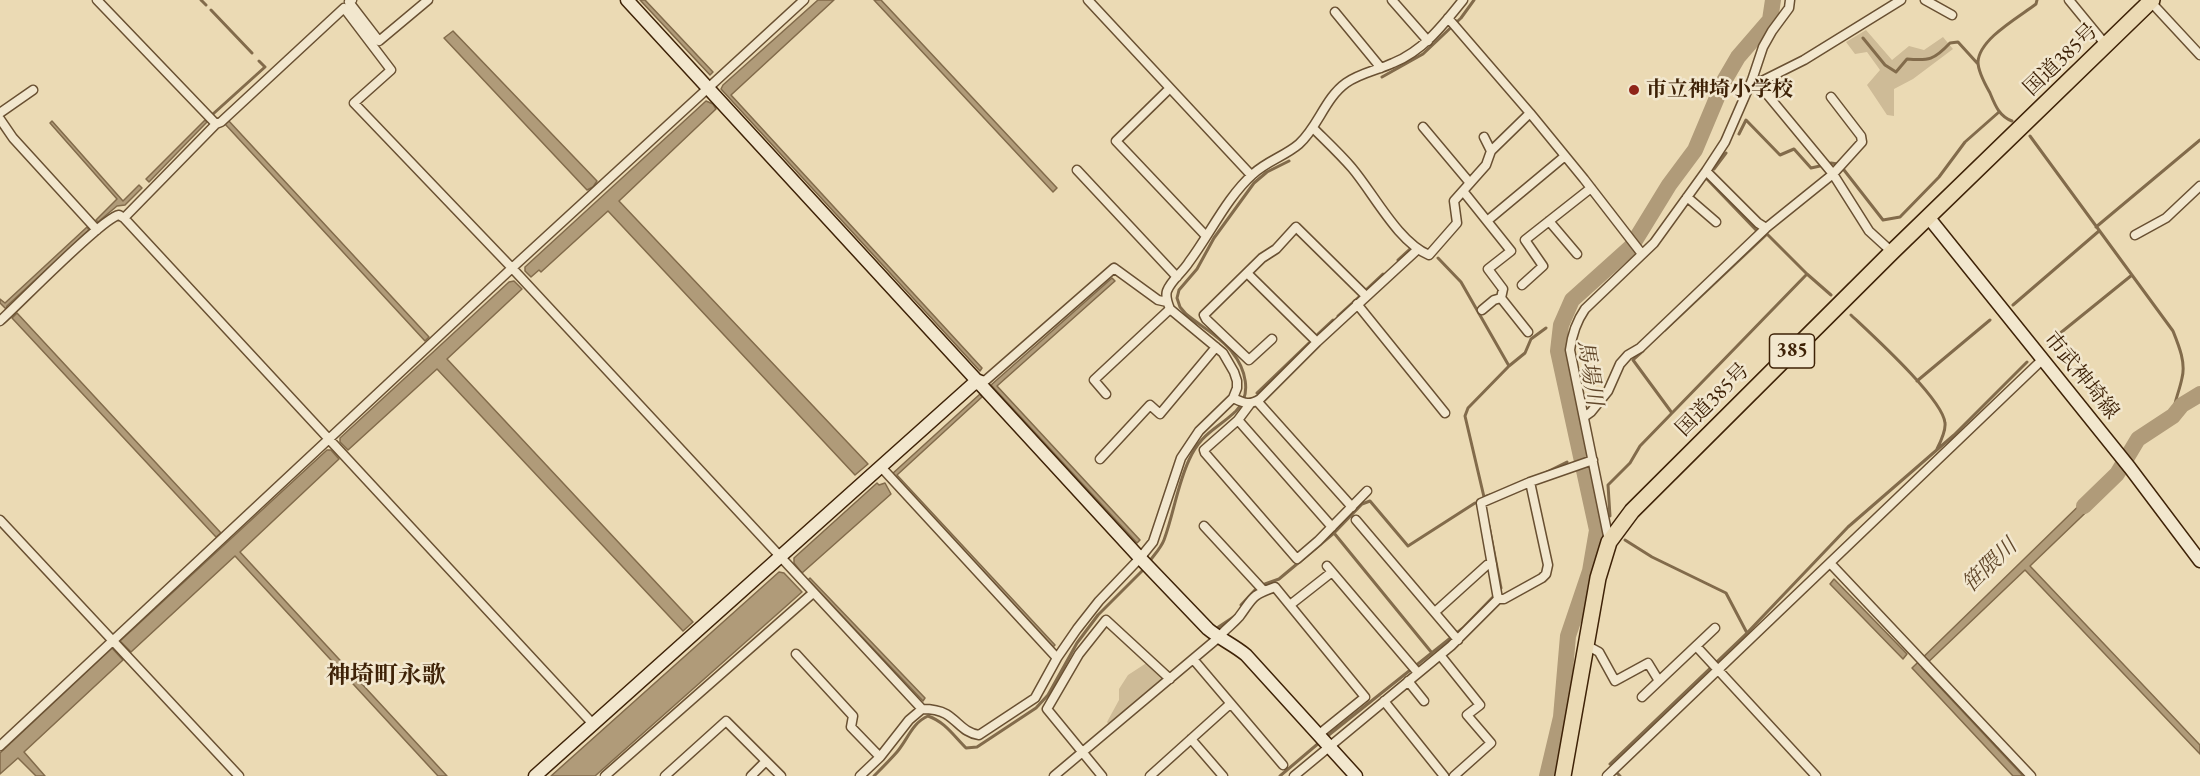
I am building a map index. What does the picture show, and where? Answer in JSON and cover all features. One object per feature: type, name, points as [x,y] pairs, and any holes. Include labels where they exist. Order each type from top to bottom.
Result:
[{"type":"highway","name":"国道385号","points":[[1563,776],[1598,579],[1609,542],[1632,511],[1892,252],[2150,1]]},
{"type":"street","points":[[97,0],[216,124]]},
{"type":"street","points":[[352,0],[350,2],[379,41],[428,0]]},
{"type":"street","points":[[627,0],[1145,563],[1218,638],[1235,646],[1246,655],[1356,776]]},
{"type":"street","points":[[0,746],[512,268],[804,0]]},
{"type":"street","points":[[1088,0],[1251,175]]},
{"type":"street","points":[[1392,0],[1428,41]]},
{"type":"street","points":[[1106,394],[1094,380],[1168,306],[1167,291],[1251,175],[1268,161],[1285,154],[1299,144],[1313,128],[1337,91],[1347,82],[1416,51],[1428,41],[1463,0]]},
{"type":"street","points":[[1609,542],[1570,350],[1576,322],[1585,309],[1664,231],[1706,171],[1725,142],[1752,80],[1763,47],[1789,8],[1790,0]]},
{"type":"street","points":[[1752,80],[1762,81],[1804,60],[1900,0]]},
{"type":"street","points":[[1925,0],[1952,15]]},
{"type":"street","points":[[2069,0],[2106,45]]},
{"type":"street","points":[[2150,1],[2200,55]]},
{"type":"street","points":[[124,218],[216,124],[221,122],[344,8],[391,70],[354,103],[512,268],[922,709]]},
{"type":"street","points":[[1335,12],[1381,68]]},
{"type":"street","points":[[1448,18],[1530,113],[1642,254]]},
{"type":"street","points":[[1752,80],[1761,87],[1833,174],[1869,231],[1892,252]]},
{"type":"street","points":[[0,113],[33,90]]},
{"type":"street","points":[[1167,91],[1116,141],[1206,236]]},
{"type":"street","points":[[1584,417],[1608,391],[1624,360],[1766,228],[1833,174],[1862,142],[1861,136],[1831,97]]},
{"type":"street","points":[[1313,128],[1352,168],[1384,212],[1417,250],[1429,255],[1457,223],[1454,201],[1486,165],[1491,151],[1530,113]]},
{"type":"street","points":[[0,119],[13,138],[97,230]]},
{"type":"street","points":[[1423,127],[1470,183]]},
{"type":"street","points":[[1484,137],[1491,151]]},
{"type":"street","points":[[1487,221],[1565,156]]},
{"type":"street","points":[[1077,170],[1177,277]]},
{"type":"street","points":[[1706,171],[1758,223],[1766,228]]},
{"type":"street","points":[[2134,235],[2166,218],[2200,186]]},
{"type":"street","points":[[1522,285],[1544,266],[1525,240],[1591,188]]},
{"type":"street","points":[[1463,191],[1511,251],[1488,269],[1503,289],[1501,298]]},
{"type":"street","points":[[1687,197],[1716,222]]},
{"type":"street","points":[[0,321],[97,230],[119,214],[593,724]]},
{"type":"street","name":"市武神埼線","points":[[1929,218],[2130,468],[2200,561]]},
{"type":"street","points":[[1550,221],[1577,254]]},
{"type":"street","points":[[1352,507],[1244,401],[1237,388],[1225,347],[1204,315],[1262,258],[1276,249],[1296,227],[1366,296]]},
{"type":"street","points":[[1197,446],[1244,401],[1317,342],[1417,250]]},
{"type":"street","points":[[535,776],[972,385],[987,380],[1114,268],[1225,347],[1249,360],[1272,339]]},
{"type":"street","points":[[1247,273],[1317,342]]},
{"type":"street","points":[[1482,310],[1494,300],[1501,298]]},
{"type":"street","points":[[1501,298],[1528,332]]},
{"type":"street","points":[[1358,304],[1445,414]]},
{"type":"street","points":[[1101,459],[1150,405],[1161,414],[1225,347]]},
{"type":"street","points":[[1607,776],[2043,359]]},
{"type":"street","points":[[860,776],[880,757],[909,720],[922,709],[933,709],[946,714],[965,731],[979,735],[1035,698],[1057,658],[1099,601],[1145,563],[1181,458],[1238,420],[1244,401]]},
{"type":"street","points":[[1238,420],[1332,527]]},
{"type":"street","points":[[1197,446],[1297,559],[1367,491]]},
{"type":"street","points":[[1498,599],[1481,503],[1575,464],[1593,460]]},
{"type":"street","points":[[880,467],[1057,658]]},
{"type":"street","points":[[1323,741],[1384,701],[1408,681],[1415,669],[1440,655],[1455,637],[1498,599],[1504,599],[1546,574],[1548,565],[1530,482]]},
{"type":"street","points":[[0,520],[239,776]]},
{"type":"street","points":[[1356,520],[1455,637]]},
{"type":"street","points":[[1204,526],[1264,591]]},
{"type":"street","points":[[1830,563],[2031,776]]},
{"type":"street","points":[[1435,612],[1487,565],[1492,564]]},
{"type":"street","points":[[1290,605],[1329,569],[1415,669]]},
{"type":"street","points":[[1054,776],[1218,638],[1238,618],[1246,603],[1257,594],[1275,587],[1365,698],[1323,741],[1294,776]]},
{"type":"street","points":[[604,776],[813,593]]},
{"type":"street","points":[[1102,776],[1047,709],[1079,654],[1106,620],[1170,679]]},
{"type":"street","points":[[1642,697],[1715,628]]},
{"type":"street","points":[[1586,645],[1599,652],[1615,681],[1648,663],[1659,681]]},
{"type":"street","points":[[1696,646],[1816,776]]},
{"type":"street","points":[[796,654],[853,716],[851,727],[880,757]]},
{"type":"street","points":[[1440,655],[1480,705],[1467,715],[1491,742],[1454,776]]},
{"type":"street","points":[[1192,660],[1283,765]]},
{"type":"street","points":[[1408,681],[1424,701]]},
{"type":"street","points":[[1384,701],[1444,776]]},
{"type":"street","points":[[1150,776],[1230,704]]},
{"type":"street","points":[[665,776],[726,721],[781,776]]},
{"type":"street","points":[[1191,739],[1223,776]]},
{"type":"street","points":[[751,776],[766,761]]},
{"type":"shaded area","points":[[640,0],[645,0],[713,72],[710,75]]},
{"type":"shaded area","points":[[818,0],[834,0],[731,95],[982,368],[980,371],[721,89]]},
{"type":"shaded area","points":[[874,0],[881,0],[1057,188],[1053,192]]},
{"type":"shaded area","points":[[1866,30],[1892,60],[1909,46],[1924,50],[1943,37],[1953,49],[1913,79],[1894,89],[1894,116],[1887,115],[1867,85],[1880,70],[1867,52],[1855,54],[1846,42]]},
{"type":"shaded area","points":[[453,31],[597,181],[593,187],[587,190],[444,38]]},
{"type":"shaded area","points":[[706,101],[713,104],[716,109],[619,201],[868,464],[855,475],[608,211],[541,272],[539,270],[531,277],[525,271],[525,267]]},
{"type":"shaded area","points":[[205,120],[207,122],[149,182],[146,179]]},
{"type":"shaded area","points":[[228,120],[429,337],[425,341],[225,124]]},
{"type":"shaded area","points":[[52,121],[123,201],[139,185],[142,188],[125,205],[117,206],[98,222],[96,220],[117,199],[50,123]]},
{"type":"shaded area","points":[[87,227],[89,230],[6,309],[0,303],[0,299],[5,303]]},
{"type":"shaded area","points":[[1112,278],[1115,281],[997,386],[1140,540],[1137,543],[991,385]]},
{"type":"shaded area","points":[[514,281],[522,289],[447,359],[693,622],[683,631],[437,369],[348,450],[340,442],[340,438],[509,282]]},
{"type":"shaded area","points":[[17,313],[221,533],[216,537],[12,318]]},
{"type":"shaded area","points":[[980,394],[982,397],[897,475],[1055,645],[1053,647],[892,474]]},
{"type":"shaded area","points":[[327,450],[331,450],[339,459],[240,552],[447,776],[438,776],[235,556],[131,652],[120,641]]},
{"type":"shaded area","points":[[877,483],[879,485],[885,483],[891,494],[802,573],[794,563],[794,558]]},
{"type":"shaded area","points":[[2096,489],[2103,496],[2030,566],[2200,745],[2200,754],[2025,570],[1922,668],[2023,776],[2013,776],[1912,668]]},
{"type":"shaded area","points":[[779,572],[784,573],[802,592],[595,776],[551,776]]},
{"type":"shaded area","points":[[810,578],[925,698],[923,701],[808,580]]},
{"type":"shaded area","points":[[1834,579],[1907,654],[1903,659],[1830,584]]},
{"type":"shaded area","points":[[112,648],[123,660],[24,752],[45,776],[36,776],[18,758],[0,774],[0,753]]},
{"type":"shaded area","points":[[1148,662],[1166,678],[1110,726],[1107,722],[1119,700],[1119,689],[1128,675]]},
{"type":"waterway","points":[[201,0],[206,5]]},
{"type":"waterway","points":[[1382,77],[1423,54],[1461,18],[1474,0]]},
{"type":"waterway","name":"馬場川","points":[[1547,776],[1561,717],[1568,636],[1590,571],[1597,530],[1558,351],[1561,325],[1572,300],[1631,247],[1669,185],[1695,150],[1724,81],[1738,57],[1770,20],[1773,0]]},
{"type":"waterway","points":[[2012,121],[2004,116],[1996,106],[1980,74],[1978,62],[1980,53],[1992,37],[2036,4],[2037,0]]},
{"type":"waterway","points":[[211,10],[252,53]]},
{"type":"waterway","points":[[1863,38],[1885,65],[1896,72],[1907,59],[1931,58],[1950,43],[1958,42],[1978,64]]},
{"type":"waterway","points":[[213,114],[265,67],[259,61]]},
{"type":"waterway","points":[[1844,170],[1883,220],[1900,217],[1939,177],[1965,142],[1999,112]]},
{"type":"waterway","points":[[1739,134],[1746,120],[1780,155],[1794,149],[1811,168],[1820,166]]},
{"type":"waterway","points":[[2030,136],[2173,331],[2183,366],[2173,416]]},
{"type":"waterway","points":[[2096,227],[2200,140]]},
{"type":"waterway","points":[[1714,169],[1726,153]]},
{"type":"waterway","points":[[1149,562],[1164,540],[1181,480],[1194,451],[1204,438],[1236,411],[1246,389],[1237,358],[1228,347],[1180,307],[1177,298],[1179,290],[1197,269],[1214,238],[1254,183],[1267,172],[1289,161]]},
{"type":"waterway","points":[[1831,163],[1838,164]]},
{"type":"waterway","points":[[1707,179],[1757,231]]},
{"type":"waterway","points":[[2013,305],[2099,231]]},
{"type":"waterway","points":[[1610,516],[1608,485],[1630,463],[1640,446],[1807,274],[1767,234],[1665,330]]},
{"type":"waterway","points":[[1398,260],[1410,249]]},
{"type":"waterway","points":[[1438,258],[1461,282],[1509,366]]},
{"type":"waterway","points":[[1367,289],[1383,274]]},
{"type":"waterway","points":[[1807,274],[1831,295]]},
{"type":"waterway","points":[[2048,343],[2132,275]]},
{"type":"waterway","points":[[1338,316],[1360,296]]},
{"type":"waterway","points":[[1851,315],[1920,383],[1941,412],[1945,426],[1937,449]]},
{"type":"waterway","points":[[1318,334],[1333,320]]},
{"type":"waterway","points":[[1917,381],[1990,320]]},
{"type":"waterway","points":[[1490,495],[1484,497],[1465,416],[1468,408],[1525,353],[1531,339],[1546,328]]},
{"type":"waterway","points":[[1257,393],[1309,343]]},
{"type":"waterway","points":[[1643,351],[1633,360],[1672,413]]},
{"type":"waterway","points":[[1610,764],[1747,633],[1848,527],[1954,435],[2027,362]]},
{"type":"waterway","name":"笹隈川","points":[[2084,506],[2117,474],[2138,439],[2173,416],[2182,405],[2200,394]]},
{"type":"waterway","points":[[1547,472],[1567,462]]},
{"type":"waterway","points":[[1334,533],[1362,504],[1370,501],[1408,546],[1475,503]]},
{"type":"waterway","points":[[1489,526],[1501,588]]},
{"type":"waterway","points":[[1265,584],[1279,579],[1334,533],[1432,653]]},
{"type":"waterway","points":[[1625,540],[1652,557],[1726,593],[1747,633]]},
{"type":"waterway","points":[[874,776],[897,752],[914,727],[928,716],[944,725],[966,748],[977,747],[1036,708],[1048,695],[1077,643],[1098,615],[1145,568]]},
{"type":"waterway","points":[[1241,605],[1255,590]]},
{"type":"waterway","points":[[1325,738],[1463,628],[1493,597]]},
{"type":"waterway","points":[[1217,628],[1235,616]]},
{"type":"waterway","points":[[1280,776],[1320,742]]},
{"type":"waterway","points":[[1617,773],[1620,776]]},
{"type":"place","name":"市立神埼小学校","points":[[1634,90]]},
{"type":"district","name":"神埼町永歌","points":[[386,676]]}]
